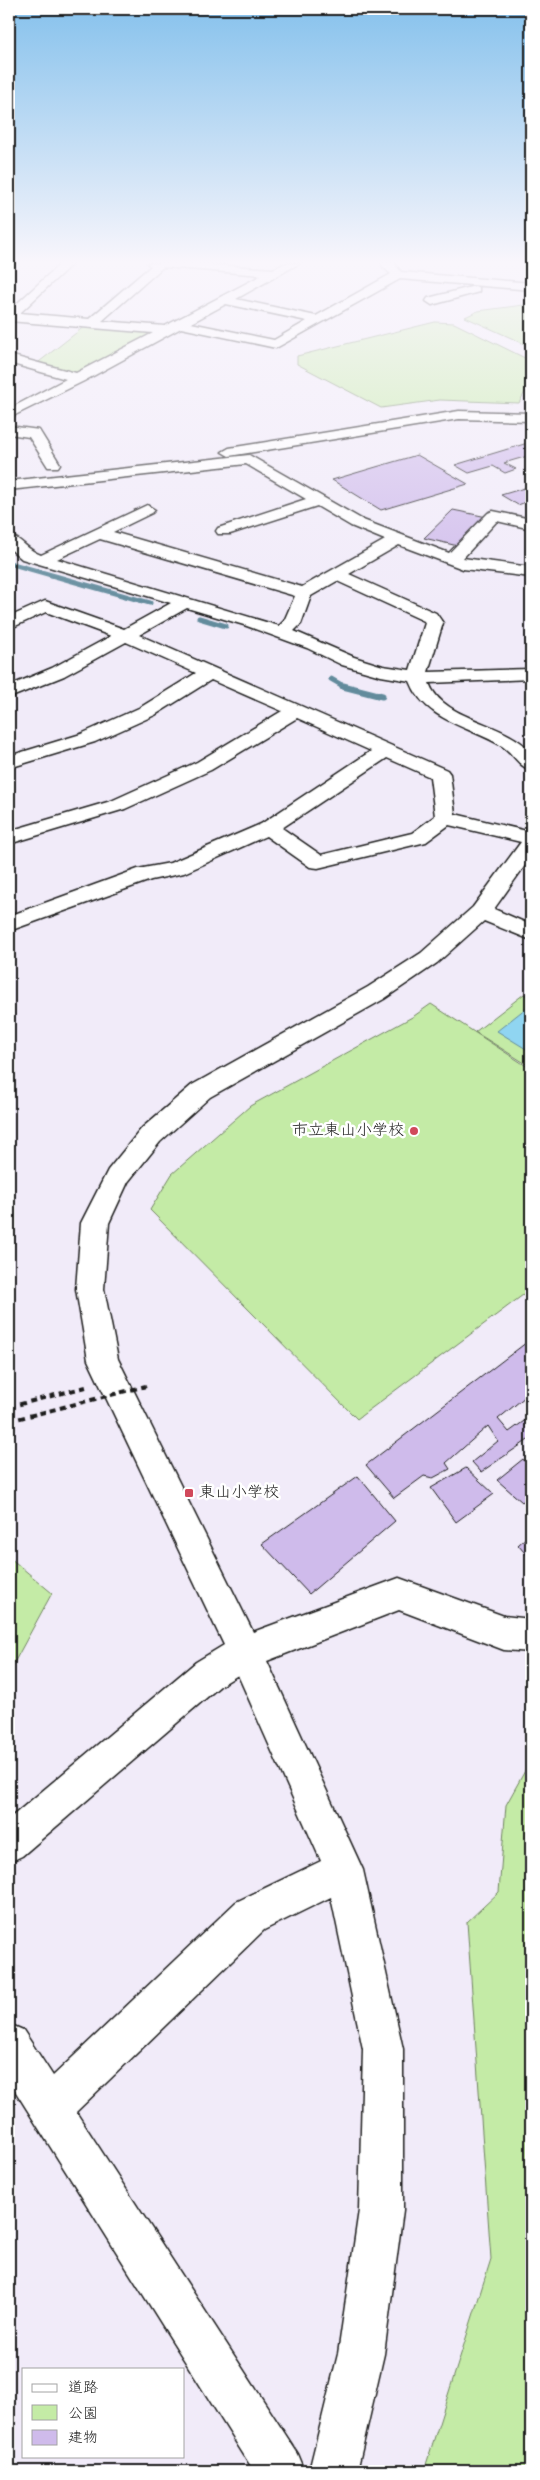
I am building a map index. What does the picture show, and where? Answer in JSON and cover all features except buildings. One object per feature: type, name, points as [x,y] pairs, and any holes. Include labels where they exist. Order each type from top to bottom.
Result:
[{"type":"street","points":[[9,414],[78,379]]},
{"type":"street","points":[[9,477],[241,451],[459,415],[531,417]]},
{"type":"street","points":[[9,430],[34,433],[58,463],[35,466]]},
{"type":"street","points":[[9,485],[249,459],[357,523],[463,564],[531,572]]},
{"type":"street","points":[[224,531],[319,500]]},
{"type":"street","points":[[42,560],[147,510]]},
{"type":"street","points":[[452,560],[493,516],[531,524]]},
{"type":"street","points":[[98,533],[304,593]]},
{"type":"street","points":[[281,632],[292,624],[304,593],[398,539]]},
{"type":"street","points":[[9,540],[28,556],[250,621],[381,671],[417,677],[448,678],[531,674]]},
{"type":"street","points":[[335,574],[430,617],[433,621],[417,677],[423,693],[440,710],[512,743],[531,764]]},
{"type":"street","points":[[9,693],[58,672],[127,636],[184,602]]},
{"type":"street","points":[[9,624],[45,606],[127,636],[440,774],[445,818]]},
{"type":"street","points":[[9,762],[88,738],[148,711],[209,673]]},
{"type":"street","points":[[9,838],[118,805],[204,766],[296,711]]},
{"type":"street","points":[[9,924],[146,874],[176,868],[268,828],[385,750]]},
{"type":"street","points":[[268,828],[318,862],[419,838],[445,818]]},
{"type":"street","points":[[333,2471],[361,2354],[382,2210],[383,2049],[344,1870],[245,1652],[155,1463],[103,1360],[90,1288],[95,1223],[118,1177],[151,1135],[201,1091],[376,993],[430,958],[481,912],[531,840],[445,818]]},
{"type":"street","points":[[481,912],[531,932]]},
{"type":"street","points":[[9,1843],[208,1674],[245,1652],[399,1594],[504,1633],[531,1635]]},
{"type":"street","points":[[50,2108],[250,1916],[344,1870]]},
{"type":"street","points":[[9,2044],[281,2471]]},
{"type":"path","points":[[9,1407],[94,1385]]},
{"type":"path","points":[[9,1421],[146,1386]]},
{"type":"green space","points":[[325,379],[531,379],[519,403],[440,400],[381,408]]},
{"type":"green space","points":[[524,994],[531,998],[531,1067],[475,1032]]},
{"type":"green space","points":[[431,1004],[531,1069],[531,1289],[357,1419],[150,1210],[172,1174],[250,1106],[414,1016]]},
{"type":"green space","points":[[9,1557],[52,1593],[9,1672]]},
{"type":"green space","points":[[531,1760],[531,2471],[424,2471],[491,2259],[467,1922],[499,1892],[506,1805]]},
{"type":"water","points":[[526,1008],[531,1011],[531,1052],[497,1031]]},
{"type":"waterway","points":[[9,563],[150,603]]},
{"type":"waterway","points":[[199,618],[226,626]]},
{"type":"waterway","points":[[331,679],[343,686]]},
{"type":"waterway","points":[[343,686],[382,696]]},
{"type":"place","name":"市立東山小学校","points":[[414,1131]]},
{"type":"place","name":"東山小学校","points":[[189,1493]]}]
